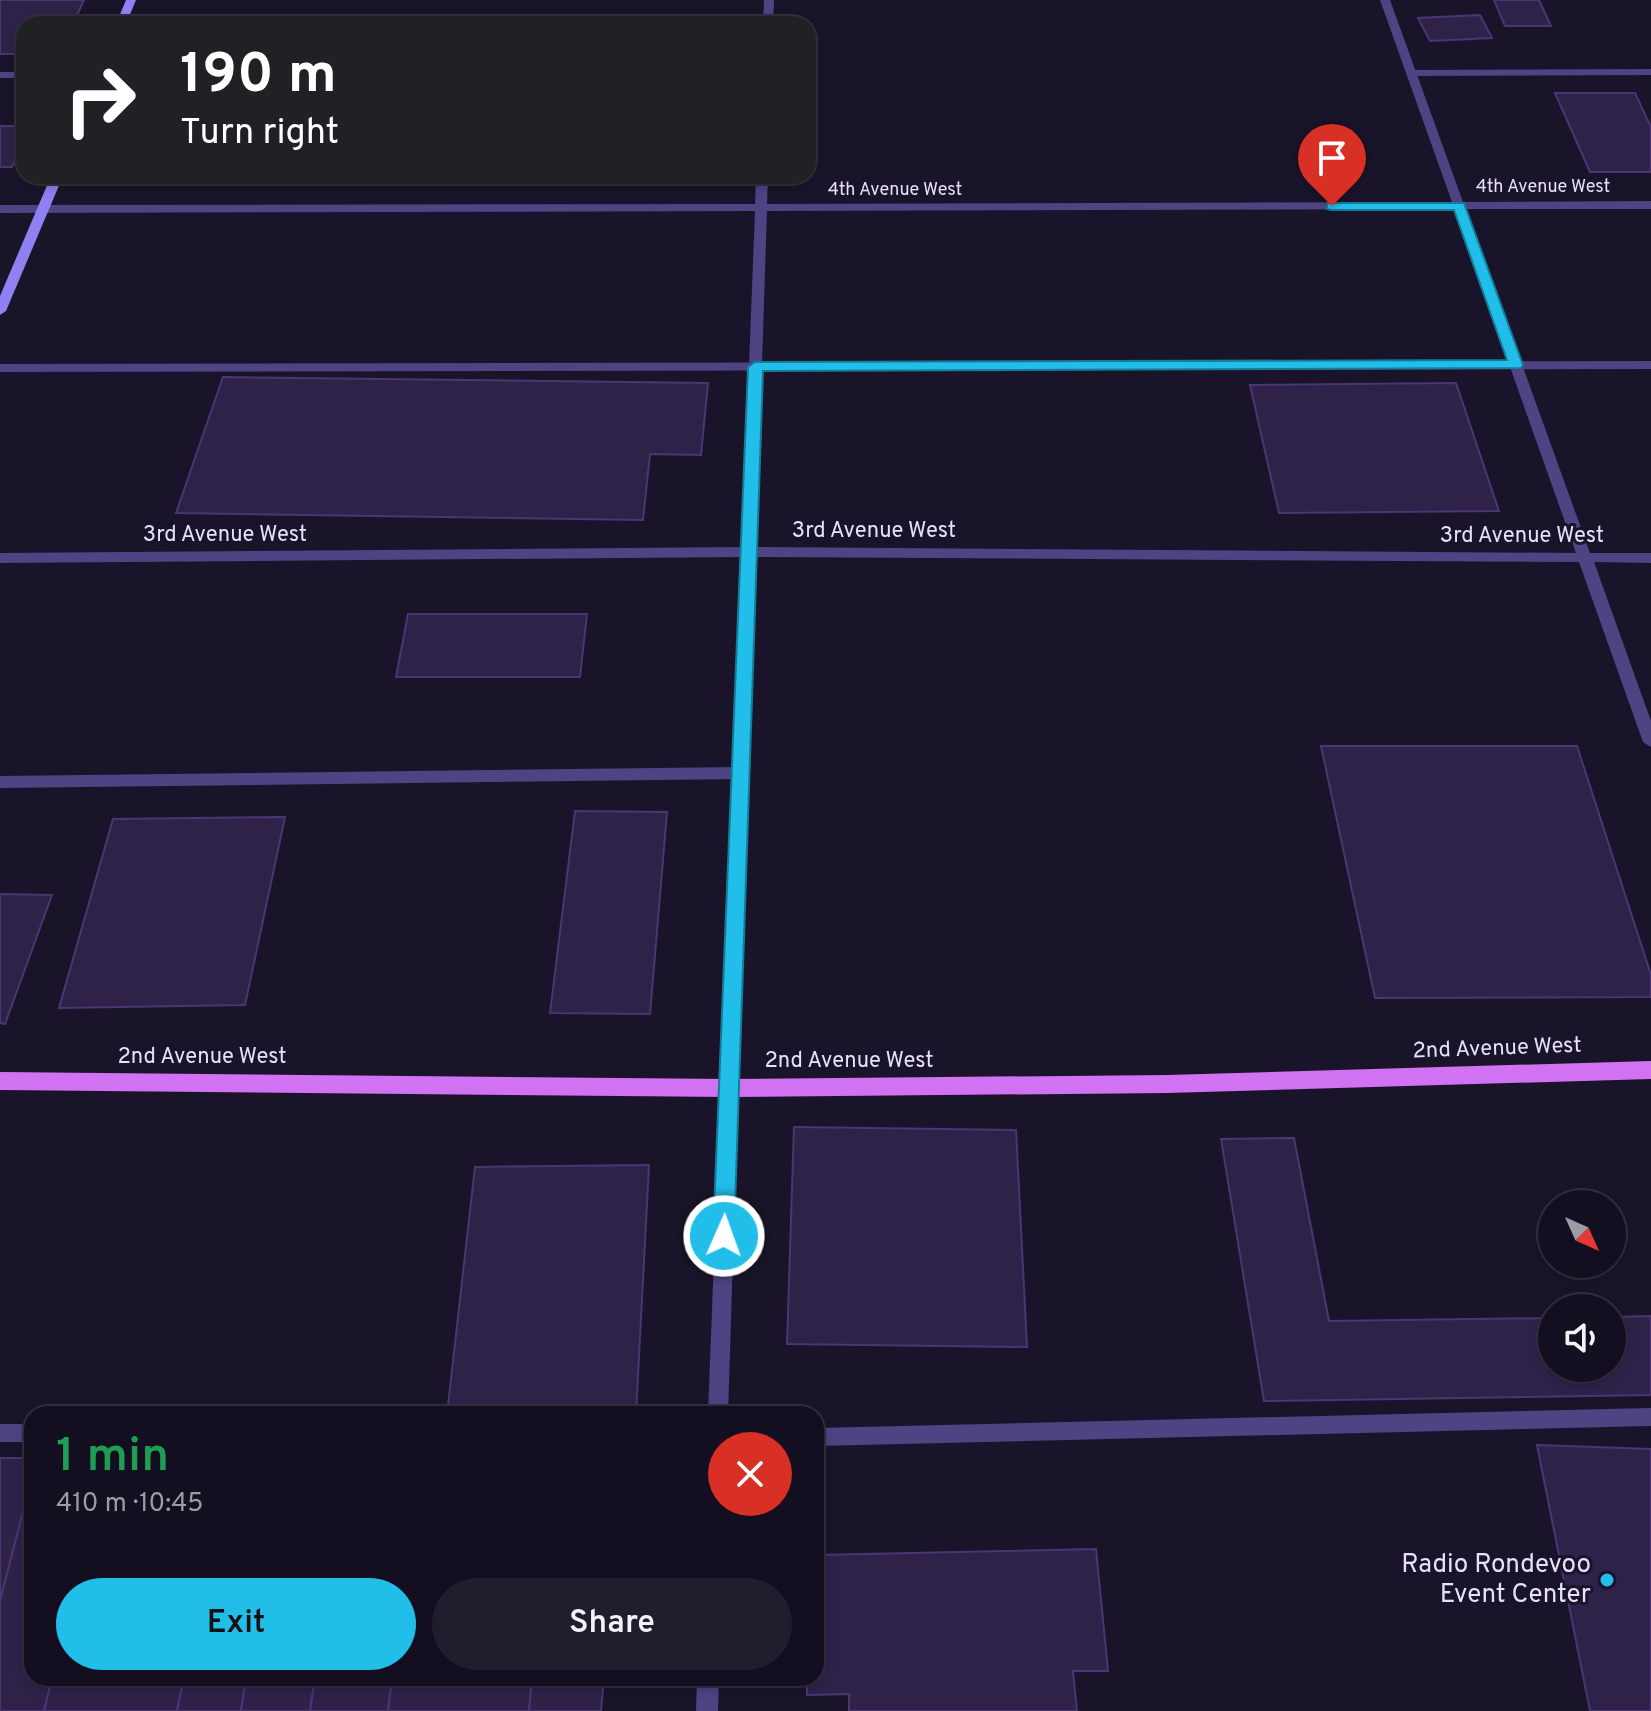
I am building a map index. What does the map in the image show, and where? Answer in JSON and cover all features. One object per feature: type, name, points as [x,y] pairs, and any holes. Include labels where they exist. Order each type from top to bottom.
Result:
[{"type":"main road","points":[[0,311],[54,184]]},
{"type":"main road","name":"2nd Avenue West","points":[[0,1081],[729,1088],[1167,1084],[1651,1070]]},
{"type":"street","points":[[1385,0],[1651,742]]},
{"type":"street","points":[[1411,73],[1651,72]]},
{"type":"street","points":[[718,1406],[762,184]]},
{"type":"street","name":"4th Avenue West","points":[[0,209],[1651,205]]},
{"type":"street","points":[[0,368],[1651,365]]},
{"type":"street","name":"3rd Avenue West","points":[[0,558],[748,552],[1651,558]]},
{"type":"street","points":[[0,782],[741,773]]},
{"type":"street","points":[[824,1437],[1651,1417]]},
{"type":"street","points":[[0,1433],[24,1433]]},
{"type":"street","points":[[707,1711],[708,1686]]},
{"type":"building","points":[[0,0],[84,0],[77,16],[16,16],[16,54],[0,54]]},
{"type":"building","points":[[1494,0],[1539,0],[1551,26],[1505,26]]},
{"type":"building","points":[[1480,15],[1492,38],[1430,41],[1418,18]]},
{"type":"building","points":[[1555,93],[1635,93],[1651,127],[1651,172],[1590,172]]},
{"type":"building","points":[[0,126],[16,126],[16,158],[12,167],[0,167]]},
{"type":"building","points":[[223,377],[708,383],[701,455],[650,454],[643,520],[176,513]]},
{"type":"building","points":[[1456,383],[1499,511],[1279,513],[1250,385]]},
{"type":"building","points":[[408,614],[587,614],[580,677],[396,677]]},
{"type":"building","points":[[1321,746],[1577,746],[1651,975],[1651,997],[1375,998]]},
{"type":"building","points":[[575,811],[667,812],[650,1014],[550,1013]]},
{"type":"building","points":[[285,817],[245,1005],[59,1008],[113,819]]},
{"type":"building","points":[[0,894],[52,895],[5,1024],[0,1023]]},
{"type":"building","points":[[794,1127],[1016,1130],[1027,1347],[787,1344]]},
{"type":"building","points":[[1294,1138],[1329,1321],[1538,1318],[1538,1382],[1626,1382],[1626,1317],[1651,1316],[1651,1395],[1264,1401],[1221,1139]]},
{"type":"building","points":[[649,1165],[636,1406],[448,1406],[475,1167]]},
{"type":"building","name":"Radio Rondevoo Event Center","points":[[1537,1445],[1651,1449],[1651,1711],[1590,1711]]},
{"type":"building","points":[[0,1458],[24,1458],[24,1508],[0,1601]]},
{"type":"building","points":[[24,1508],[24,1686],[50,1686],[44,1711],[0,1711],[0,1601]]},
{"type":"building","points":[[1096,1549],[1108,1671],[1073,1671],[1077,1711],[849,1711],[849,1694],[807,1695],[807,1686],[824,1686],[824,1555]]},
{"type":"building","points":[[50,1686],[182,1686],[177,1711],[44,1711]]},
{"type":"building","points":[[182,1686],[245,1686],[241,1711],[177,1711]]},
{"type":"building","points":[[245,1686],[314,1686],[310,1711],[241,1711]]},
{"type":"building","points":[[314,1686],[391,1686],[388,1711],[310,1711]]},
{"type":"building","points":[[391,1686],[531,1686],[529,1711],[388,1711]]},
{"type":"building","points":[[531,1686],[603,1686],[601,1711],[529,1711]]},
{"type":"place","name":"Radio Rondevoo Event Center","points":[[1607,1580]]},
{"type":"route","points":[[724,1236],[755,367],[1516,365],[1459,206],[1332,206]]}]
